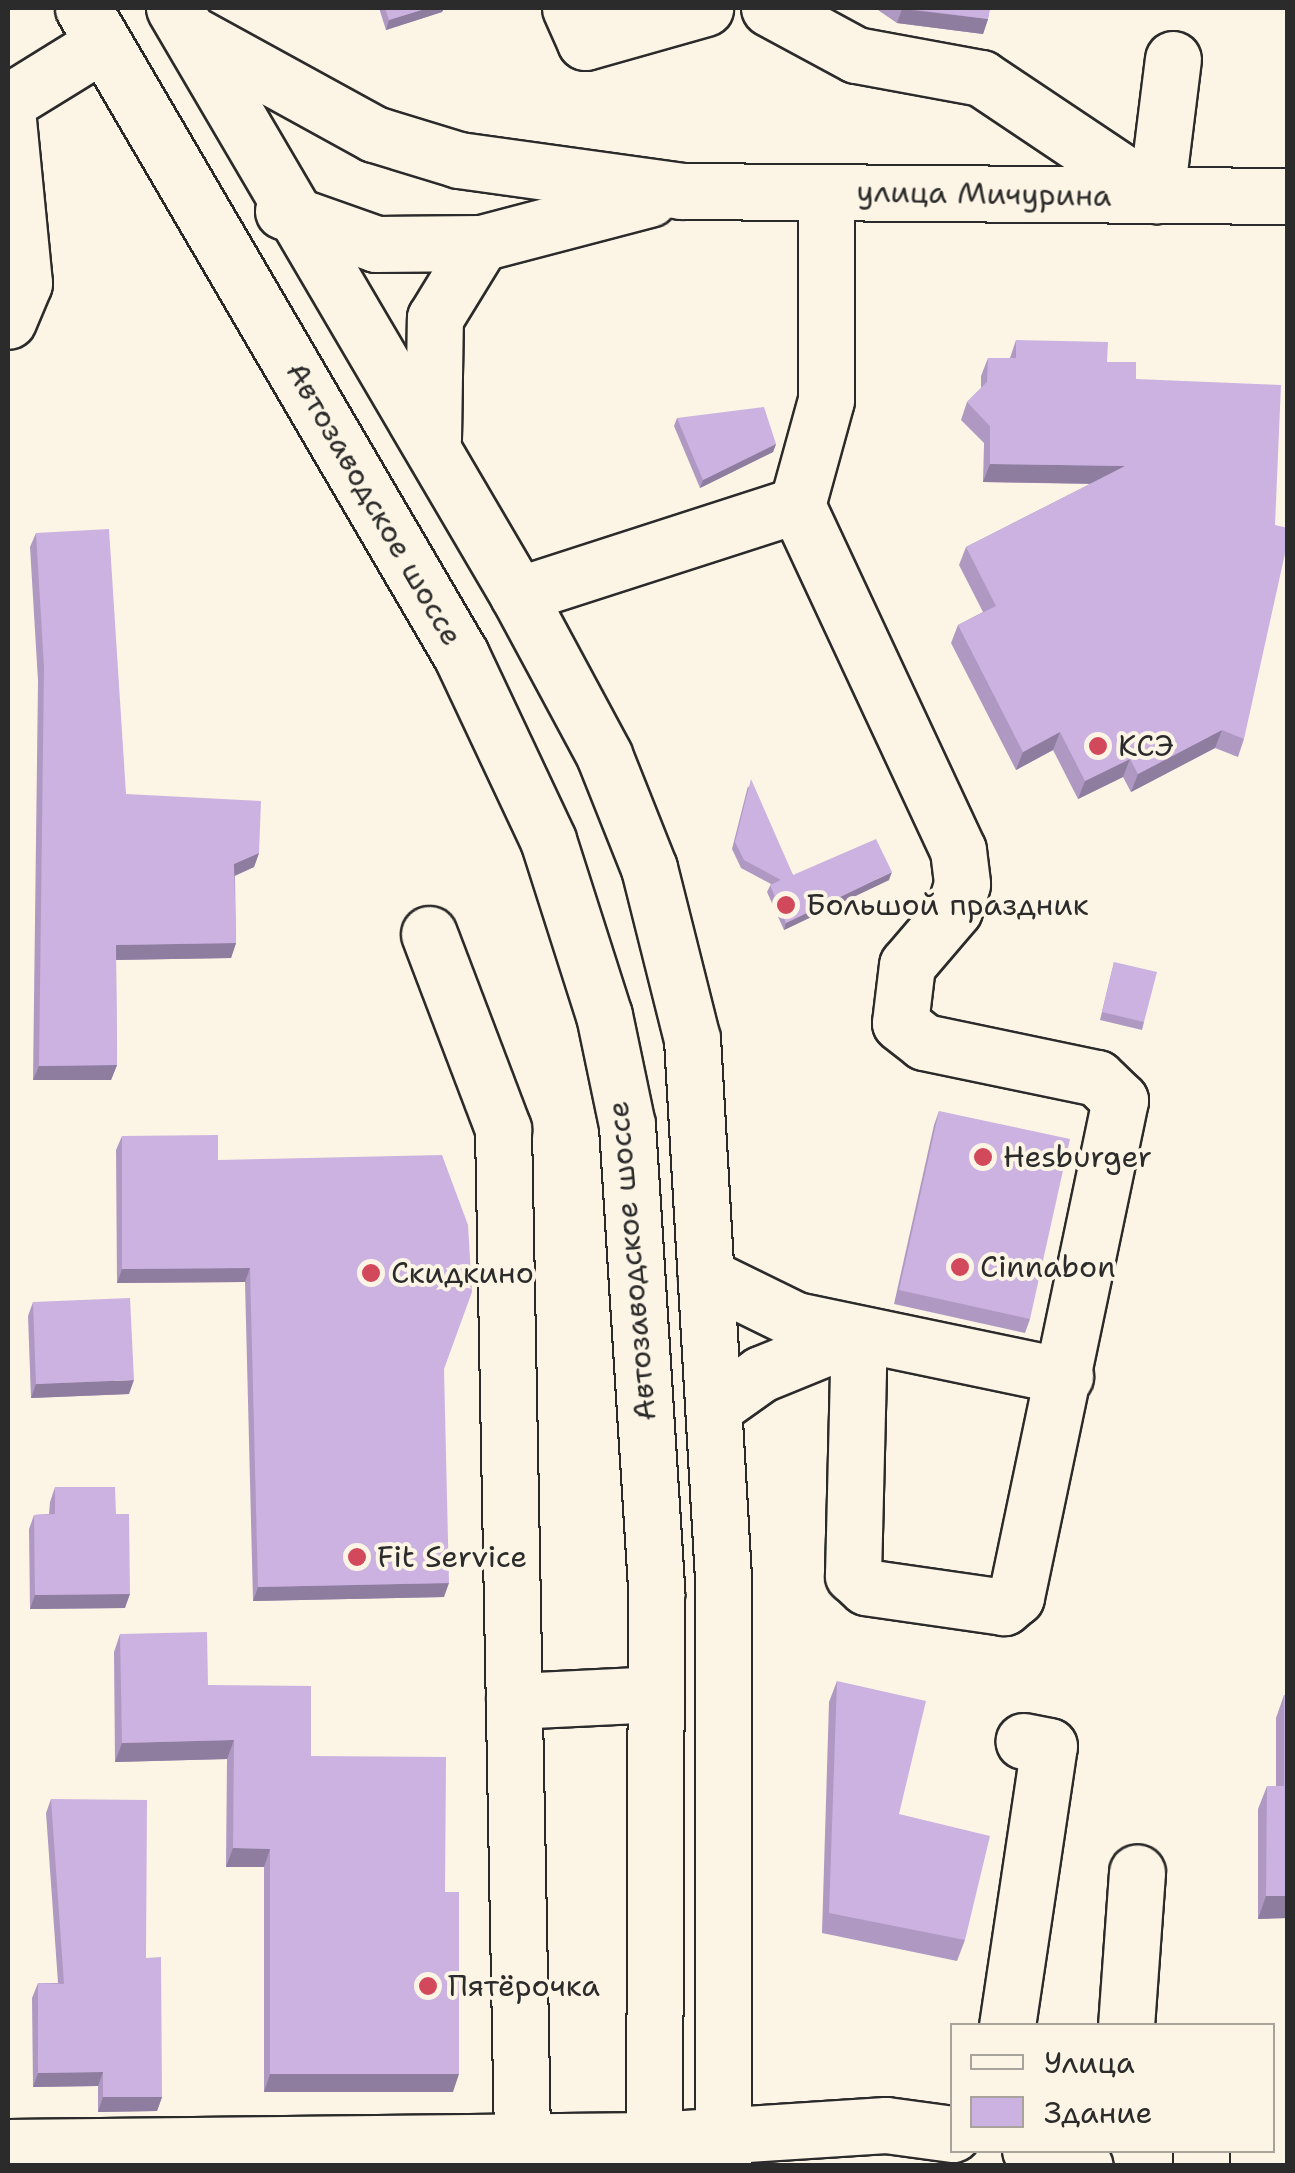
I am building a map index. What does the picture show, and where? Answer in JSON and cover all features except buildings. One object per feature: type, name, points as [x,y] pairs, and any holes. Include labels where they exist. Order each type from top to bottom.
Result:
[{"type":"main road","points":[[570,8],[585,42],[705,8]]},
{"type":"main road","points":[[769,8],[856,55],[981,78],[1156,196],[1173,59]]},
{"type":"main road","points":[[181,20],[434,444],[518,595],[604,755],[649,868],[692,1039],[706,1276],[722,1579],[723,2150]]},
{"type":"main road","name":"улица Мичурина","points":[[181,20],[374,134],[459,160],[681,191],[1288,196]]},
{"type":"main road","points":[[8,102],[92,26]]},
{"type":"main road","name":"Автозаводское шоссе","points":[[92,26],[405,550],[500,737],[574,911],[626,1124],[656,1694],[654,2153]]},
{"type":"main road","points":[[8,120],[24,283],[8,321]]},
{"type":"main road","name":"улица Мичурина","points":[[153,130],[297,219],[376,244],[481,243],[681,191]]},
{"type":"main road","points":[[826,192],[826,400],[796,504],[958,850],[954,910],[907,964],[900,1023],[924,1042],[1097,1078],[1120,1100],[1016,1597],[987,1610],[866,1588],[850,1560],[858,1334]]},
{"type":"main road","points":[[434,444],[432,333],[481,243]]},
{"type":"main road","points":[[518,595],[796,504]]},
{"type":"main road","points":[[429,934],[504,1128],[522,2141]]},
{"type":"main road","points":[[706,1276],[777,1313],[858,1334],[1065,1376]]},
{"type":"main road","points":[[713,1408],[762,1374],[858,1334]]},
{"type":"main road","points":[[514,1702],[656,1694]]},
{"type":"main road","points":[[1007,2023],[1049,1746],[1023,1741]]},
{"type":"main road","points":[[1126,2023],[1137,1872]]},
{"type":"main road","points":[[8,2147],[107,2156],[428,2154],[522,2141],[654,2153],[723,2150],[886,2125],[950,2134]]},
{"type":"main road","points":[[1040,2153],[1085,2166]]},
{"type":"place","name":"КСЭ","points":[[1098,746]]},
{"type":"place","name":"Большой праздник","points":[[786,905]]},
{"type":"place","name":"Hesburger","points":[[983,1157]]},
{"type":"place","name":"Cinnabon","points":[[960,1267]]},
{"type":"place","name":"Скидкино","points":[[371,1273]]},
{"type":"place","name":"Fit Service","points":[[357,1557]]},
{"type":"place","name":"Пятёрочка","points":[[428,1986]]}]
